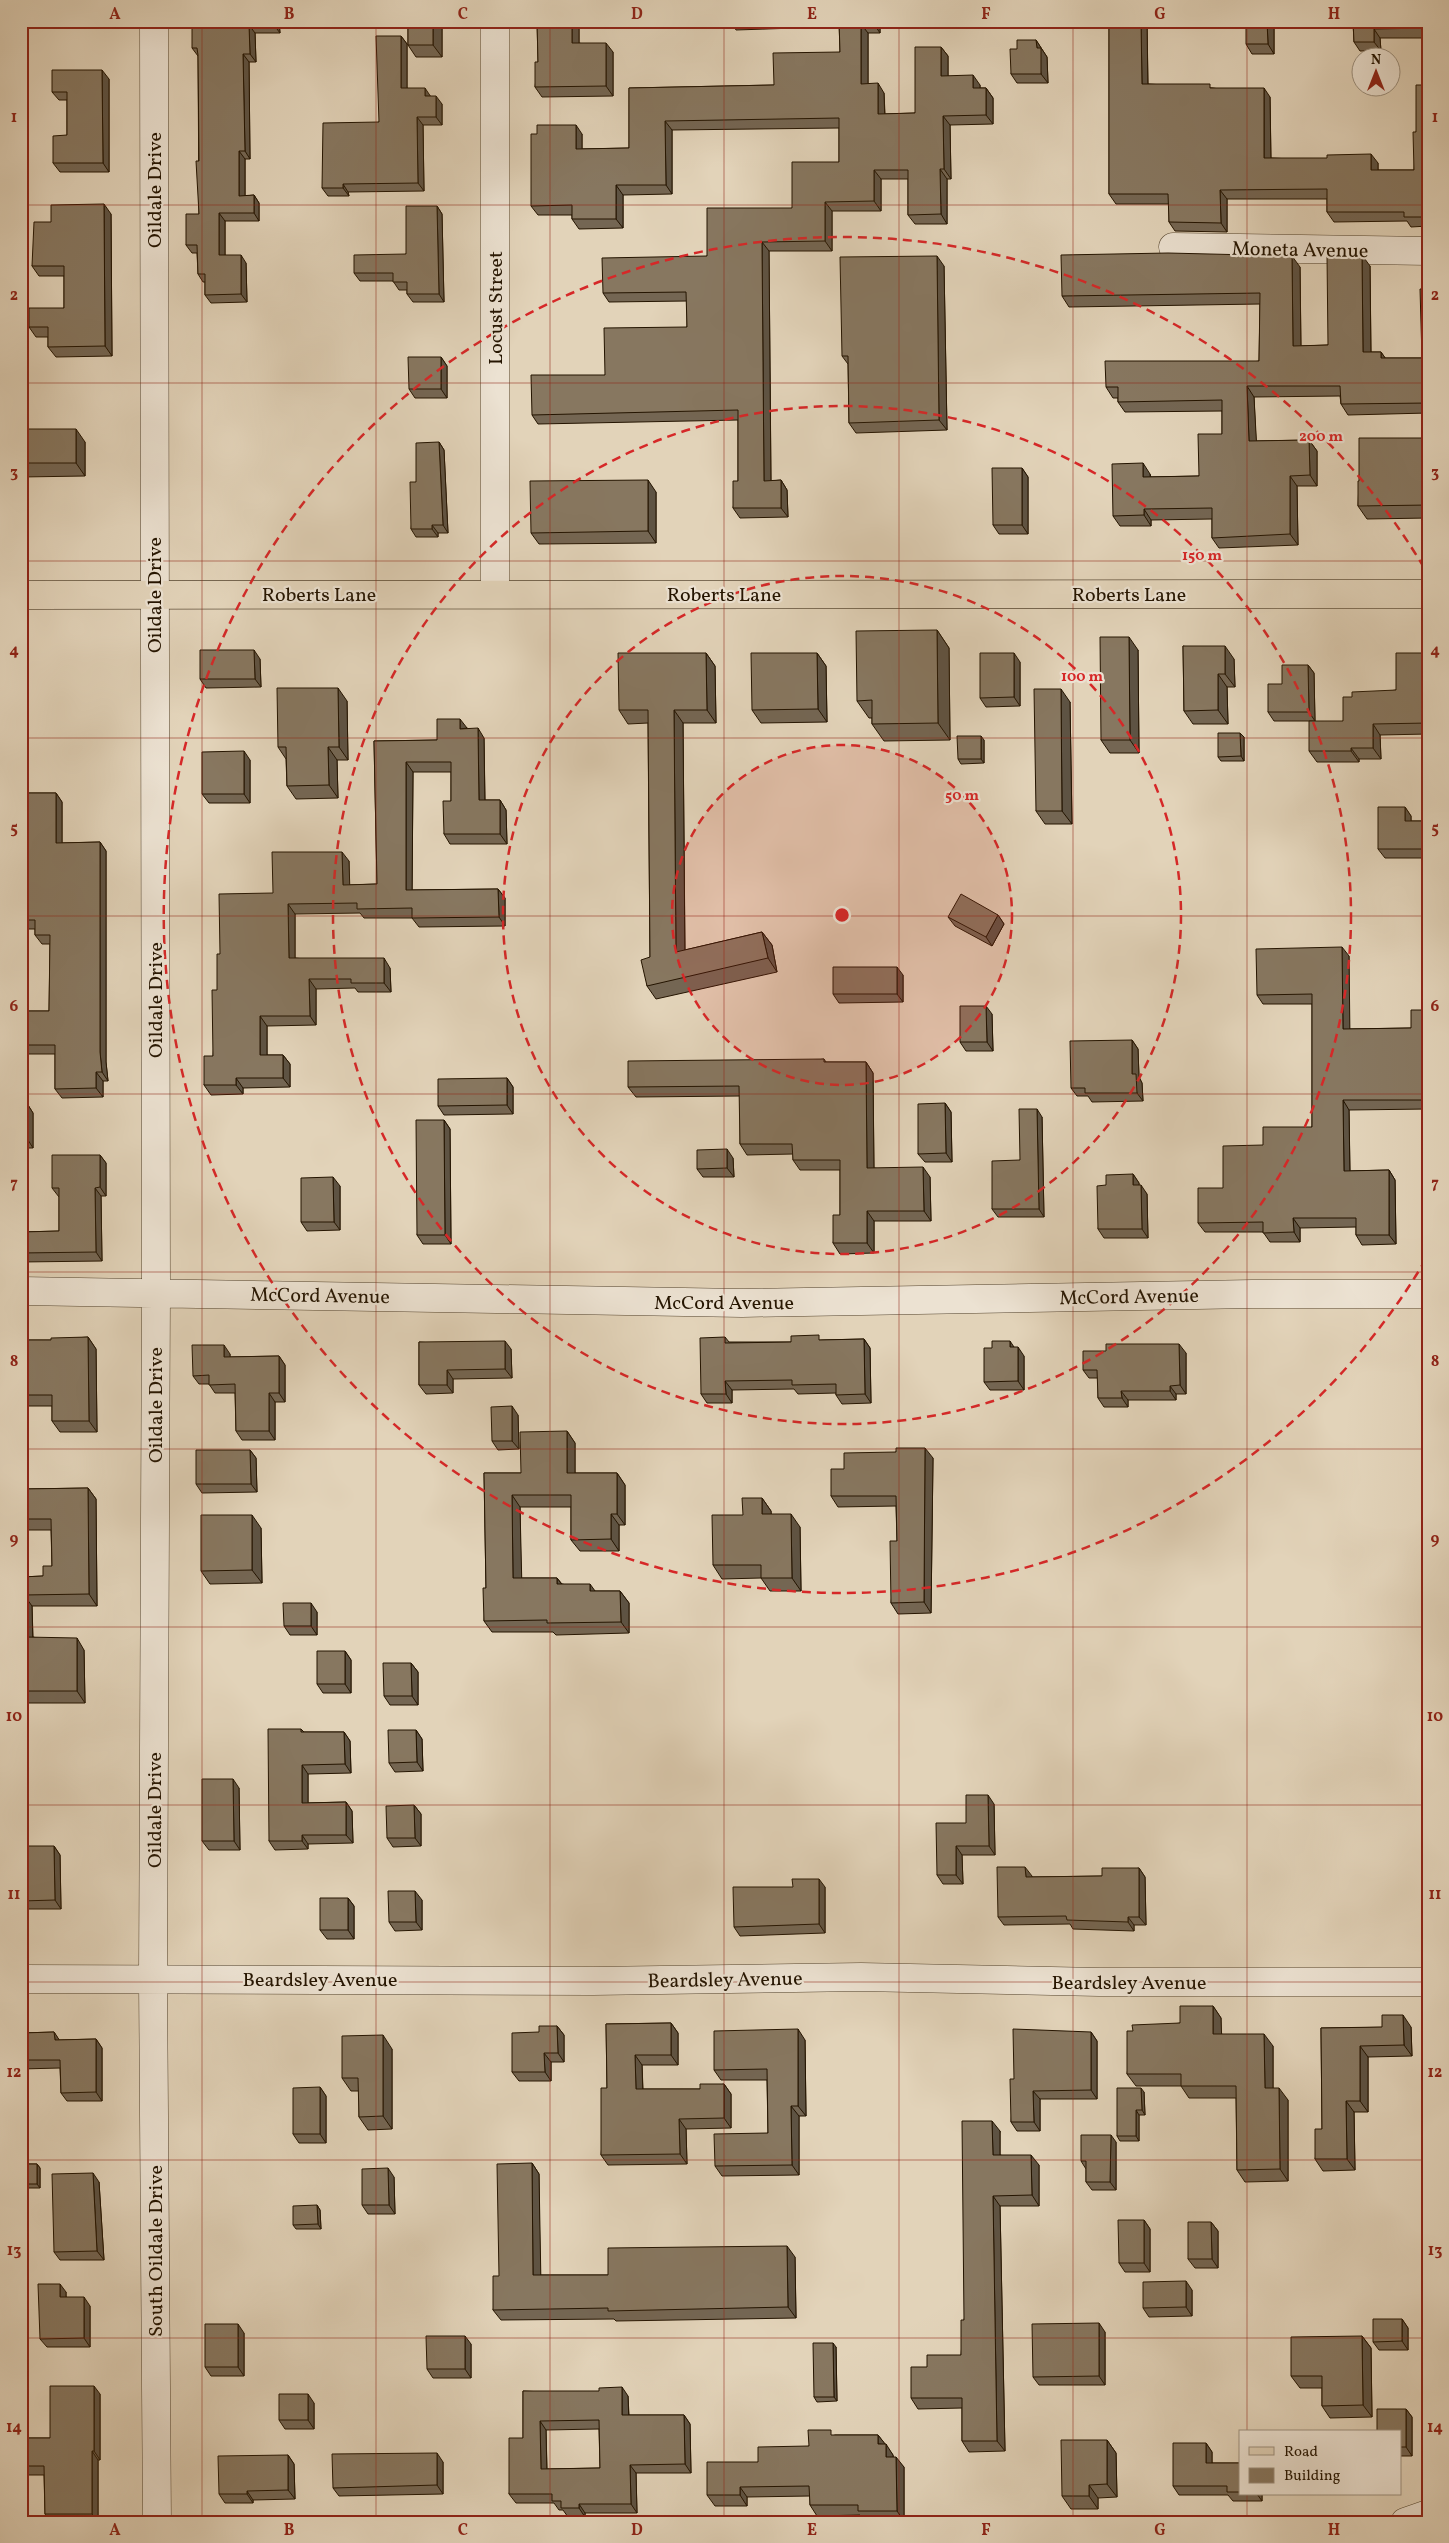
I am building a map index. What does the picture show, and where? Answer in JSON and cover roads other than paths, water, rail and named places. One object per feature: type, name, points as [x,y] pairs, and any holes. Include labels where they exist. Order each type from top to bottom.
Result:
[{"type":"main road","name":"Roberts Lane","points":[[21,595],[1428,594]]},
{"type":"street","name":"Oildale Drive","points":[[154,21],[156,1292],[154,1979]]},
{"type":"street","name":"Locust Street","points":[[495,21],[495,594]]},
{"type":"street","name":"Moneta Avenue","points":[[1173,247],[1428,251]]},
{"type":"street","name":"McCord Avenue","points":[[21,1291],[742,1303],[1252,1294],[1428,1294]]},
{"type":"street","name":"Beardsley Avenue","points":[[21,1979],[602,1981],[862,1977],[1108,1982],[1428,1982]]},
{"type":"street","name":"South Oildale Drive","points":[[154,1979],[157,2522]]},
{"type":"street","points":[[1405,2522],[1428,2514]]}]
